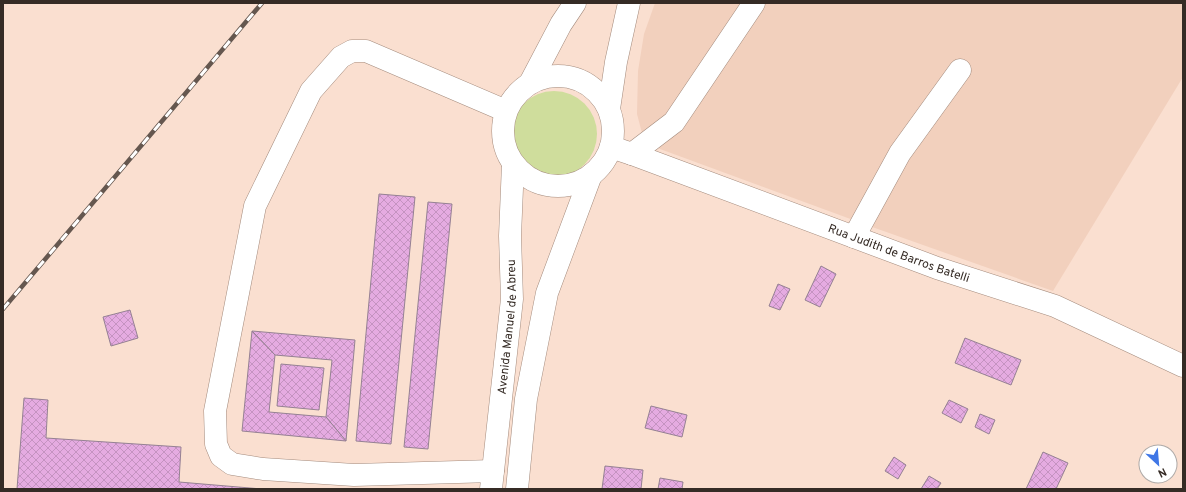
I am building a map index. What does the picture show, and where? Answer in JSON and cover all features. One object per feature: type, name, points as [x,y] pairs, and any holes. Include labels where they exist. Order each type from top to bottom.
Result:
[{"type":"main road","points":[[530,83],[561,24],[575,3]]},
{"type":"main road","points":[[609,109],[616,62],[629,3]]},
{"type":"main road","points":[[632,154],[674,122],[754,3]]},
{"type":"main road","points":[[492,480],[354,475],[264,469],[232,464],[221,456],[216,444],[215,411],[255,206],[311,91],[341,57],[352,51],[366,51],[506,111]]},
{"type":"main road","points":[[854,237],[900,153],[960,70]]},
{"type":"main road","points":[[553,75],[576,78],[596,90],[609,109],[614,128],[611,147],[603,163],[591,176],[571,185],[550,186],[529,178],[513,164],[505,147],[502,129],[506,111],[516,95],[530,83],[553,75]]},
{"type":"main road","name":"Rua Judith de Barros Batelli","points":[[611,147],[937,268],[1055,306],[1183,366]]},
{"type":"main road","name":"Avenida Manuel de Abreu","points":[[492,480],[512,299],[510,236],[513,164]]},
{"type":"main road","name":"Avenida Manuel de Abreu","points":[[518,489],[526,399],[548,293],[591,176]]},
{"type":"shaded area","points":[[655,3],[1183,3],[1183,77],[1053,291],[875,228],[660,149],[642,133],[637,114],[638,71],[644,34]]},
{"type":"green space","points":[[546,91],[562,91],[571,94],[585,103],[594,117],[597,126],[597,142],[594,151],[585,165],[571,174],[562,177],[546,177],[530,170],[523,165],[518,158],[511,142],[511,126],[518,110],[523,103],[530,98]]},
{"type":"building","points":[[379,194],[415,197],[391,444],[356,441]]},
{"type":"building","points":[[428,202],[452,204],[428,449],[404,447]]},
{"type":"building","points":[[821,266],[836,274],[820,307],[805,300]]},
{"type":"building","points":[[778,284],[790,289],[780,310],[769,306]]},
{"type":"building","points":[[130,310],[138,338],[111,346],[103,317]]},
{"type":"building","points":[[252,331],[355,340],[346,441],[326,417],[332,360],[275,355]]},
{"type":"building","points":[[252,331],[275,355],[269,412],[326,417],[346,441],[242,431]]},
{"type":"building","points":[[965,338],[1021,360],[1011,385],[955,363]]},
{"type":"building","points":[[281,364],[324,368],[319,410],[277,406]]},
{"type":"building","points":[[24,398],[48,400],[46,438],[181,447],[179,482],[262,489],[17,489]]},
{"type":"building","points":[[949,400],[968,409],[961,423],[942,413]]},
{"type":"building","points":[[651,406],[687,415],[682,437],[645,428]]},
{"type":"building","points":[[980,414],[995,420],[989,434],[975,427]]},
{"type":"building","points":[[1043,452],[1068,463],[1056,489],[1026,489]]},
{"type":"building","points":[[894,457],[906,465],[898,479],[885,471]]},
{"type":"building","points":[[605,466],[643,470],[641,489],[602,489]]},
{"type":"building","points":[[929,476],[941,483],[937,489],[921,489]]},
{"type":"building","points":[[660,478],[683,482],[682,489],[658,489]]},
{"type":"railway","points":[[3,309],[262,3]]}]
